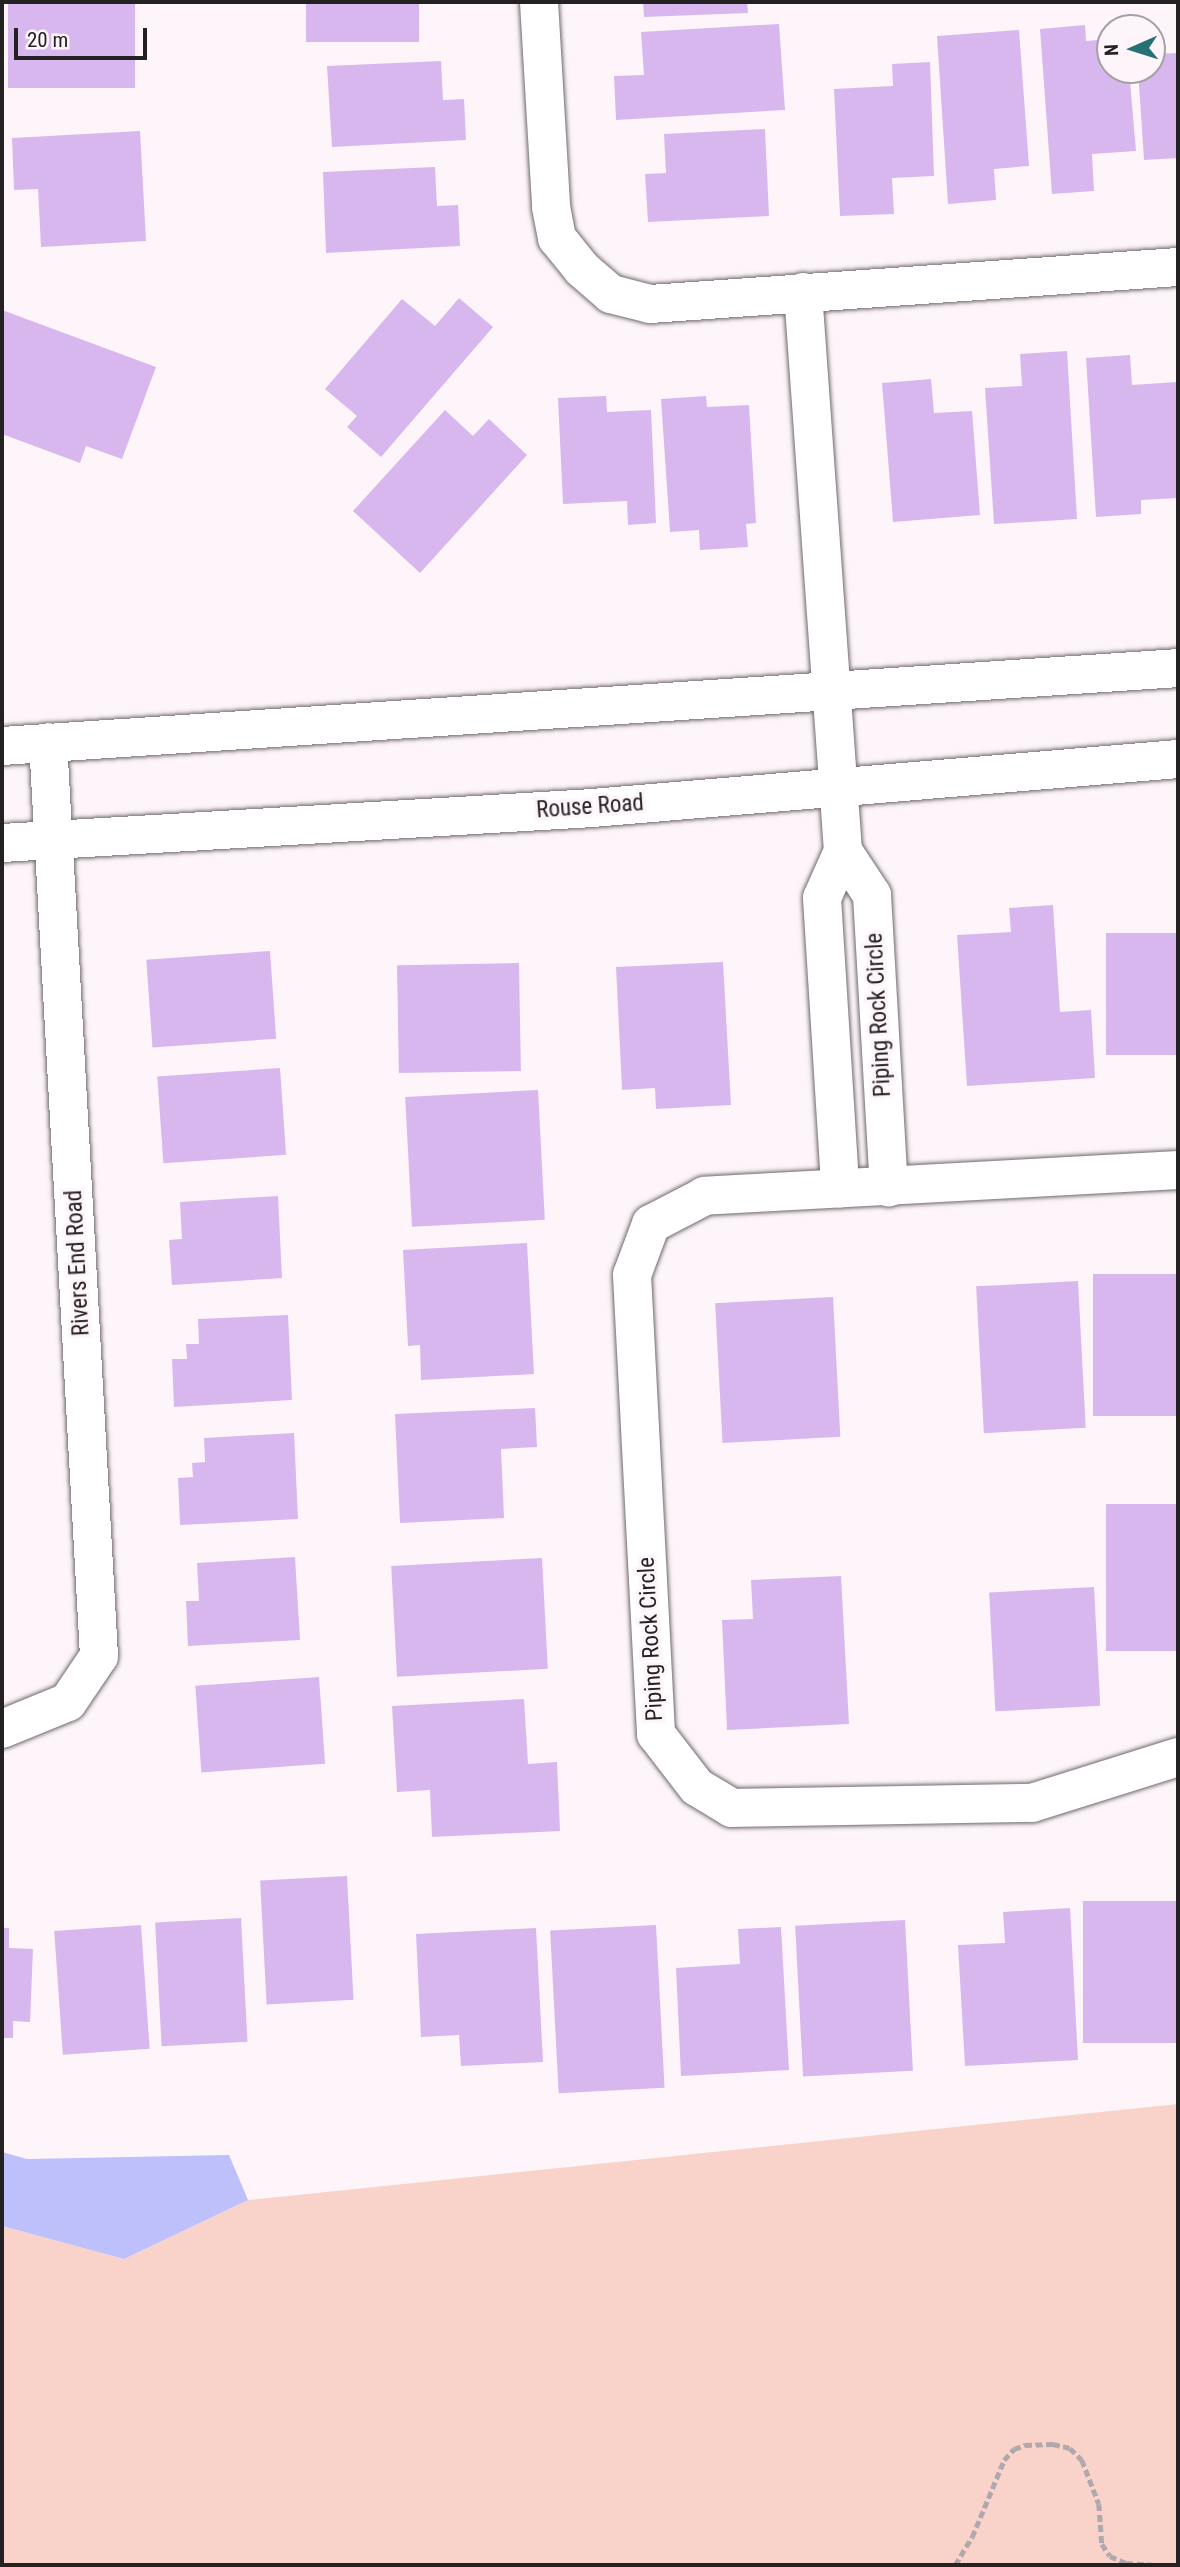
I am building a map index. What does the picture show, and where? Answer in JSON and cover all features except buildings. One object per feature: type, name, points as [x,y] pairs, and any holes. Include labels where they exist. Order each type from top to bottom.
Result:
[{"type":"street","points":[[539,2],[551,207],[558,238],[582,269],[611,294],[650,304],[1178,267]]},
{"type":"street","name":"Piping Rock Circle","points":[[803,292],[843,851],[822,898],[840,1188]]},
{"type":"street","points":[[2,746],[1178,668]]},
{"type":"street","name":"Rivers End Road","points":[[2,1729],[68,1702],[99,1656],[48,742]]},
{"type":"street","name":"Rouse Road","points":[[2,843],[592,808],[1178,759]]},
{"type":"street","name":"Piping Rock Circle","points":[[843,851],[872,895],[889,1188]]},
{"type":"street","points":[[831,1032],[880,1031]]},
{"type":"street","name":"Piping Rock Circle","points":[[1178,1170],[889,1188],[840,1188],[705,1196],[651,1224],[632,1275],[656,1734],[697,1787],[732,1808],[1032,1803],[1178,1757]]},
{"type":"path","points":[[956,2565],[972,2537],[1004,2460],[1014,2449],[1025,2445],[1053,2444],[1070,2448],[1082,2460],[1099,2504],[1102,2544],[1110,2556],[1126,2563],[1152,2565]]},
{"type":"shaded area","points":[[1178,2104],[1178,2565],[2,2565],[2,2226],[124,2259],[248,2200]]},
{"type":"water","points":[[2,2152],[27,2159],[229,2155],[248,2200],[124,2259],[2,2226]]}]
